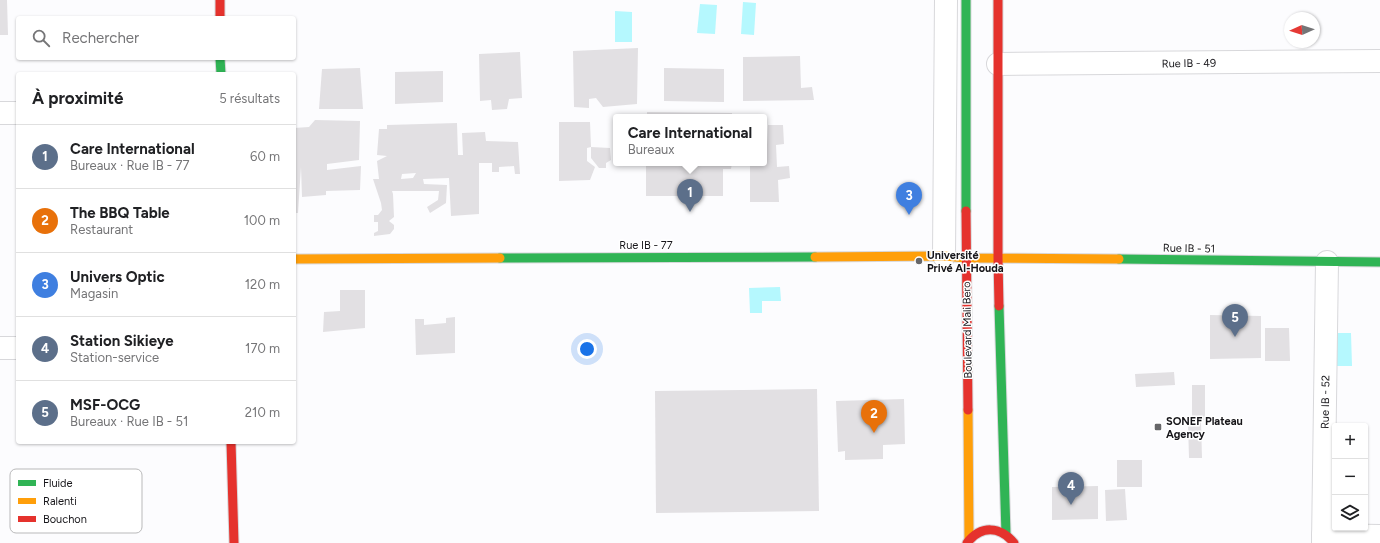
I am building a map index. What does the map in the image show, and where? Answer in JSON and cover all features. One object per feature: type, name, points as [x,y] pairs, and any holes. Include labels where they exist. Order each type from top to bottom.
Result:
[{"type":"street","points":[[220,0],[220,16]]},
{"type":"street","points":[[944,256],[946,0]]},
{"type":"street","name":"Boulevard Mali Bero","points":[[966,0],[968,541]]},
{"type":"street","points":[[998,0],[998,258],[1006,534]]},
{"type":"street","points":[[220,60],[221,72]]},
{"type":"street","name":"Rue IB - 49","points":[[998,64],[1380,61]]},
{"type":"street","points":[[0,113],[16,113]]},
{"type":"street","name":"Rue IB - 77","points":[[296,259],[944,256],[998,258]]},
{"type":"street","name":"Rue IB - 51","points":[[998,258],[1380,262]]},
{"type":"street","name":"Rue IB - 52","points":[[1323,539],[1327,262]]},
{"type":"street","points":[[0,348],[16,348]]},
{"type":"street","points":[[231,444],[234,543]]},
{"type":"street","points":[[955,543],[968,541],[977,532],[986,529],[996,530],[1006,534],[1014,543]]},
{"type":"street","points":[[1323,539],[1380,536]]},
{"type":"water","points":[[743,2],[756,3],[754,35],[741,34]]},
{"type":"water","points":[[700,4],[717,5],[715,34],[697,33]]},
{"type":"water","points":[[615,11],[632,12],[632,42],[615,42]]},
{"type":"water","points":[[780,287],[781,301],[762,301],[762,313],[750,313],[749,288]]},
{"type":"water","points":[[1337,333],[1351,333],[1352,366],[1337,366]]},
{"type":"building","points":[[0,0],[7,0],[8,35],[0,35]]},
{"type":"building","points":[[638,48],[637,104],[603,107],[596,98],[589,99],[589,108],[574,107],[573,51]]},
{"type":"building","points":[[520,52],[522,98],[509,99],[507,109],[492,110],[491,100],[480,101],[479,54]]},
{"type":"building","points":[[800,56],[801,88],[812,87],[814,100],[743,101],[743,57]]},
{"type":"building","points":[[360,68],[363,109],[319,109],[322,69]]},
{"type":"building","points":[[664,68],[724,69],[724,102],[664,101]]},
{"type":"building","points":[[443,71],[443,102],[395,104],[395,72]]},
{"type":"building","points":[[647,112],[732,113],[732,114],[647,114]]},
{"type":"building","points":[[315,120],[360,121],[359,160],[327,164],[327,170],[361,166],[360,190],[326,191],[326,195],[302,197],[301,167],[298,213],[296,213],[296,128],[309,127]]},
{"type":"building","points":[[559,122],[590,122],[591,147],[587,148],[587,161],[595,167],[590,180],[559,181]]},
{"type":"building","points":[[457,123],[458,155],[463,155],[462,133],[485,132],[486,141],[518,142],[520,174],[515,174],[514,166],[499,167],[499,172],[492,172],[492,163],[479,163],[479,214],[451,216],[449,178],[423,179],[424,184],[447,185],[446,203],[430,213],[427,207],[438,200],[439,191],[392,191],[394,217],[389,221],[394,225],[394,229],[390,234],[374,236],[374,233],[378,231],[378,222],[374,222],[374,215],[378,215],[382,210],[373,179],[379,179],[377,161],[387,156],[377,155],[379,129],[387,129],[387,125]],"holes":[[[416,173],[413,178],[401,179],[402,174]]]},
{"type":"building","points":[[768,125],[783,125],[784,144],[776,145],[777,167],[789,166],[790,178],[778,180],[779,202],[750,202],[750,166],[767,166]]},
{"type":"building","points":[[591,147],[610,148],[611,160],[606,163],[606,168],[599,168],[591,158]]},
{"type":"building","points":[[646,166],[732,166],[731,169],[723,169],[723,196],[646,196]]},
{"type":"building","points":[[340,290],[365,290],[365,328],[323,332],[324,312],[340,311]]},
{"type":"building","points":[[1210,315],[1261,316],[1261,358],[1210,359]]},
{"type":"building","points":[[455,317],[455,353],[416,355],[415,319],[424,319],[424,325],[446,323],[446,318]]},
{"type":"building","points":[[1265,328],[1289,328],[1290,361],[1265,361]]},
{"type":"building","points":[[1174,372],[1175,385],[1136,387],[1135,374]]},
{"type":"building","points":[[1192,385],[1205,385],[1205,420],[1192,420]]},
{"type":"building","points":[[817,389],[819,511],[656,513],[655,391]]},
{"type":"building","points":[[904,399],[905,444],[883,445],[883,459],[845,460],[845,451],[838,452],[836,401]]},
{"type":"building","points":[[1201,422],[1202,458],[1189,458],[1188,423]]},
{"type":"building","points":[[1117,460],[1142,460],[1142,487],[1117,487]]},
{"type":"building","points":[[1098,486],[1098,519],[1052,520],[1052,487]]},
{"type":"building","points":[[1125,489],[1127,520],[1106,521],[1105,490]]},
{"type":"traffic: fast","points":[[966,0],[966,211]]},
{"type":"traffic: fast","points":[[220,60],[221,72]]},
{"type":"traffic: fast","points":[[500,258],[815,257]]},
{"type":"traffic: fast","points":[[1119,259],[1380,262]]},
{"type":"traffic: fast","points":[[999,306],[1006,534]]},
{"type":"traffic: slow","points":[[815,257],[944,256],[966,258],[1119,259]]},
{"type":"traffic: slow","points":[[296,259],[500,258]]},
{"type":"traffic: slow","points":[[968,410],[969,539]]},
{"type":"traffic: jam","points":[[220,0],[220,16]]},
{"type":"traffic: jam","points":[[998,0],[999,306]]},
{"type":"traffic: jam","points":[[966,211],[968,410]]},
{"type":"traffic: jam","points":[[231,444],[234,543]]},
{"type":"traffic: jam","points":[[967,543],[978,533],[990,530],[1003,533],[1014,543]]},
{"type":"place","name":"Care International","points":[[690,212]]},
{"type":"place","name":"Univers Optic","points":[[909,215]]},
{"type":"place","name":"Université Privé Al-Houda","points":[[919,261]]},
{"type":"place","name":"MSF-OCG","points":[[1235,337]]},
{"type":"place","name":"SONEF Plateau Agency","points":[[1158,427]]},
{"type":"place","name":"The BBQ Table","points":[[874,433]]},
{"type":"place","name":"Station Sikieye","points":[[1071,505]]}]
